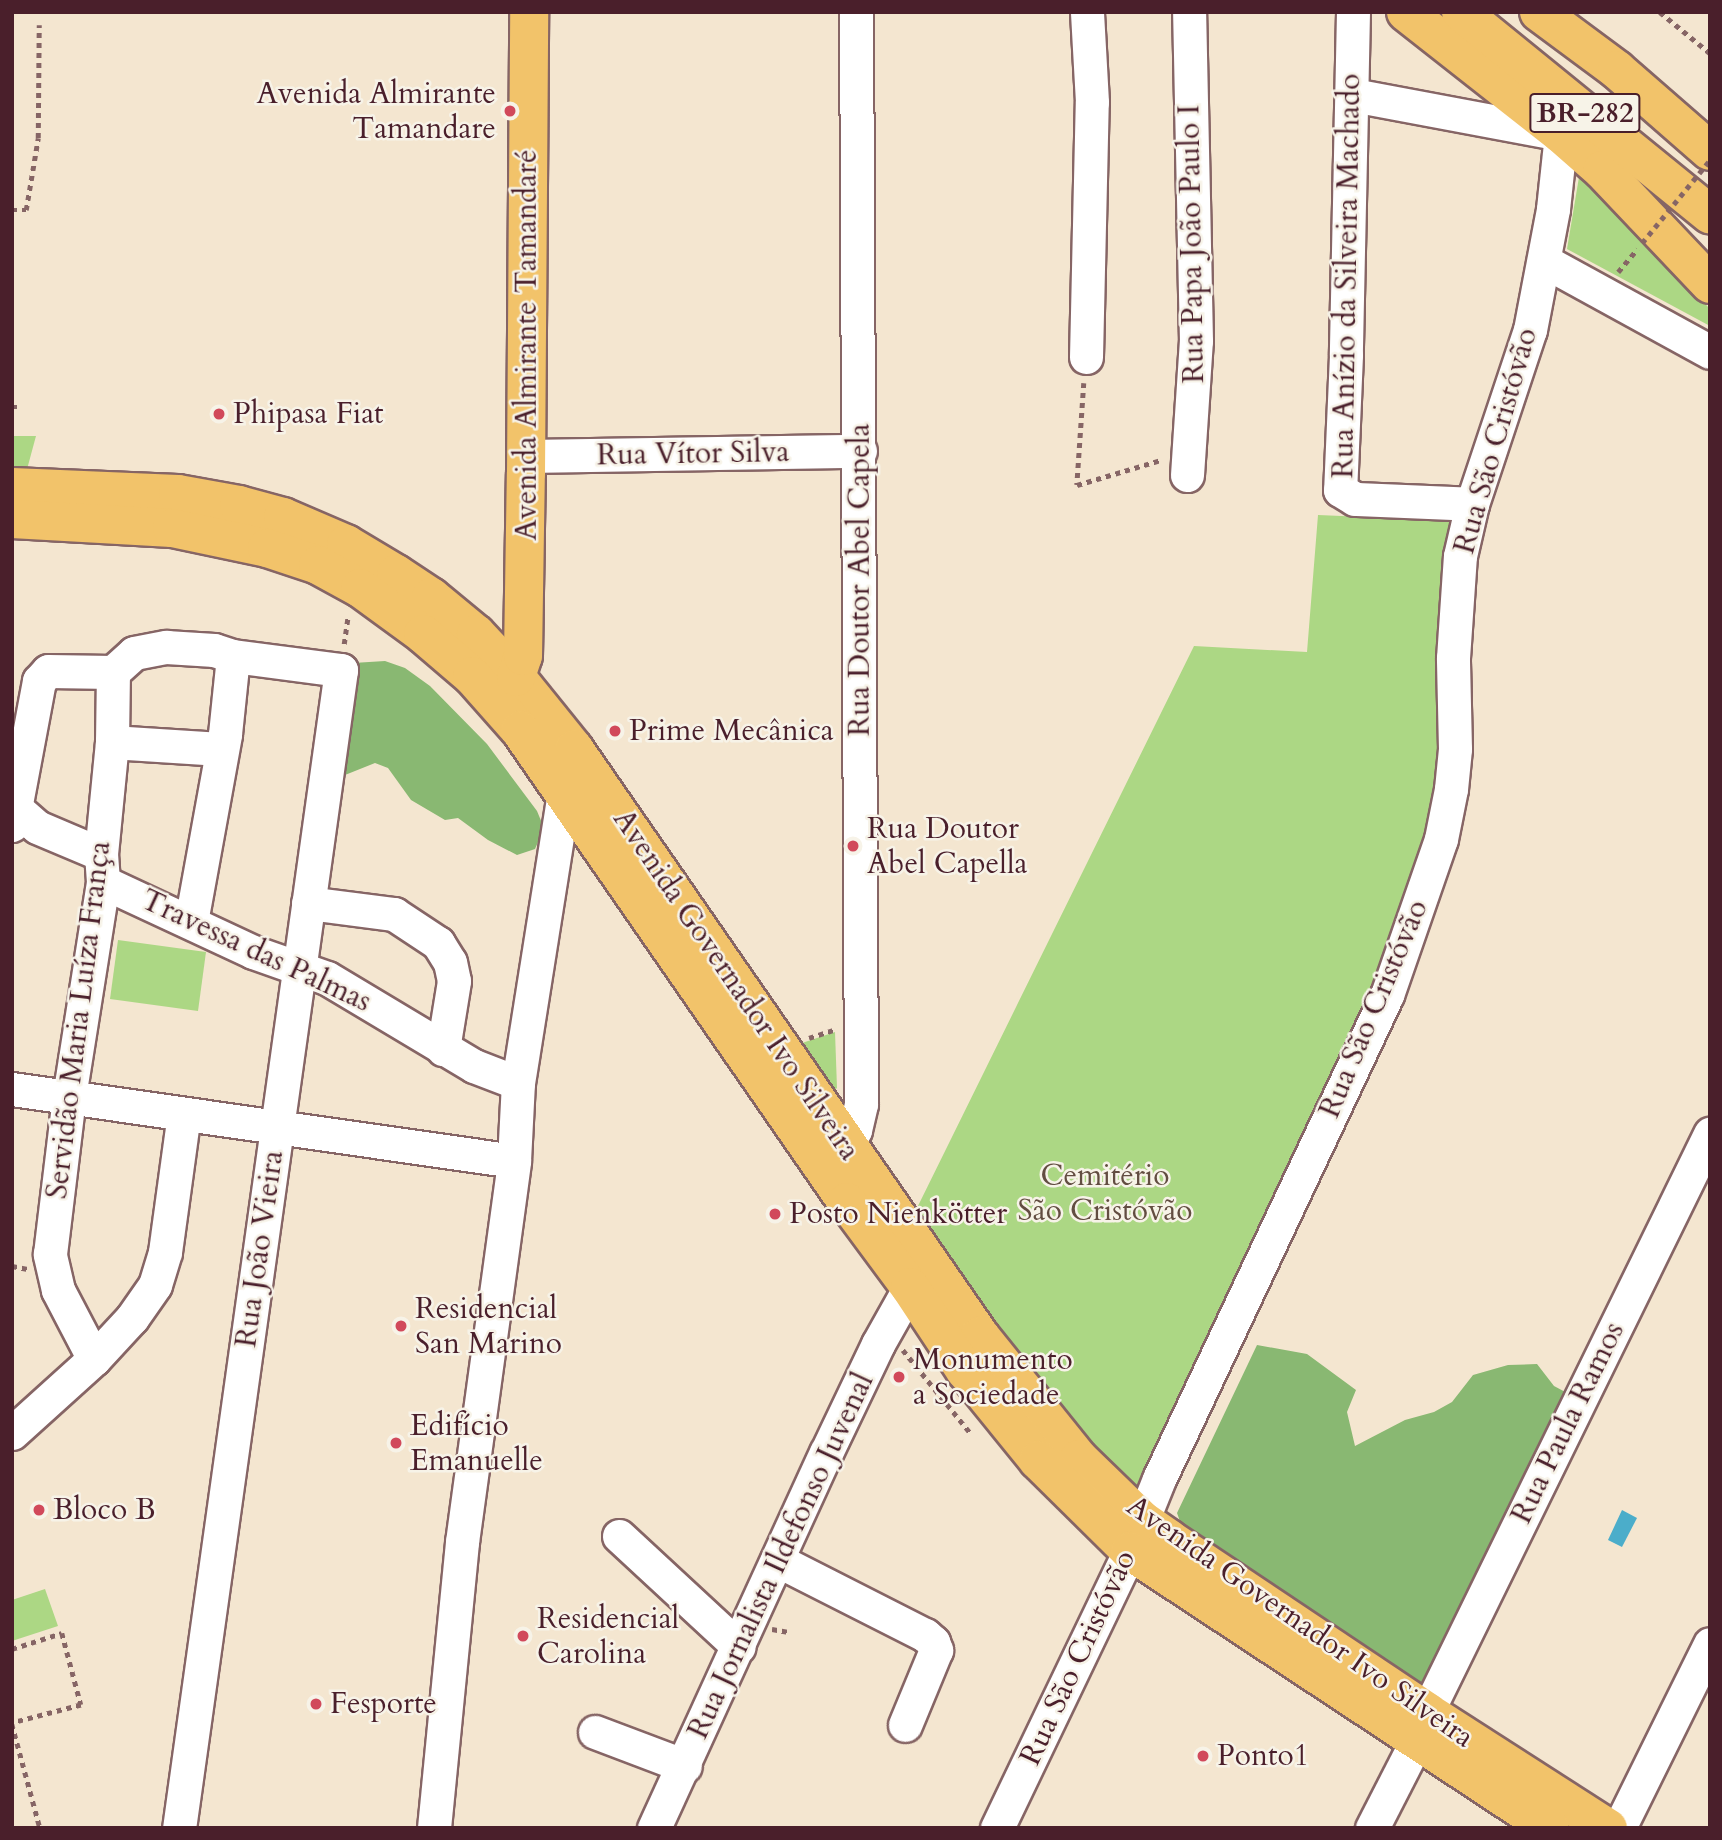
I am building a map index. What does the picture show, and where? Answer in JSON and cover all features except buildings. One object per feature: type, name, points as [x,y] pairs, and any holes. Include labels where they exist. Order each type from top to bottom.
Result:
[{"type":"main road","name":"Avenida Almirante Tamandaré","points":[[516,677],[523,656],[527,456],[529,12]]},
{"type":"main road","points":[[1406,12],[1561,134],[1602,170],[1710,284]]},
{"type":"main road","name":"BR-282","points":[[1461,12],[1710,214]]},
{"type":"main road","name":"BR-282","points":[[1539,12],[1616,70],[1710,151]]},
{"type":"main road","name":"Avenida Governador Ivo Silveira","points":[[12,487],[79,506],[268,548],[318,565],[360,587],[423,634],[472,676],[520,730],[832,1153],[1079,1459],[1136,1535]]},
{"type":"main road","name":"Avenida Governador Ivo Silveira","points":[[12,519],[79,506],[178,494],[239,505],[283,517],[334,538],[431,597],[475,635],[516,677],[574,749],[832,1153],[910,1287],[964,1370],[1068,1492],[1422,1726],[1608,1828]]},
{"type":"main road","name":"Avenida Governador Ivo Silveira","points":[[1422,1726],[1550,1828]]},
{"type":"street","name":"Rua Doutor Abel Capela","points":[[832,1153],[855,1130],[861,1104],[856,12]]},
{"type":"street","points":[[1086,357],[1092,102],[1087,12]]},
{"type":"street","name":"Rua Papa João Paulo I","points":[[1188,463],[1196,341],[1189,12]]},
{"type":"street","name":"Rua Anízio da Silveira Machado","points":[[1353,12],[1340,490],[1355,499],[1472,504]]},
{"type":"street","points":[[1352,95],[1561,134]]},
{"type":"street","name":"Rua São Cristóvão","points":[[997,1828],[1381,1007],[1416,918],[1441,839],[1451,789],[1458,584],[1472,504],[1530,330],[1544,261],[1561,134]]},
{"type":"street","points":[[1544,261],[1710,352]]},
{"type":"street","name":"Rua Vítor Silva","points":[[527,456],[860,451]]},
{"type":"street","points":[[14,813],[39,681],[54,669],[113,672],[134,653],[166,648],[214,650],[233,656],[341,670]]},
{"type":"street","points":[[191,922],[203,864],[220,749],[225,734],[233,656]]},
{"type":"street","name":"Rua João Vieira","points":[[179,1828],[341,670]]},
{"type":"street","name":"Servidão Maria Luíza França","points":[[94,1359],[58,1290],[50,1254],[69,1097],[102,868],[112,742],[113,672]]},
{"type":"street","points":[[112,742],[220,749]]},
{"type":"street","points":[[434,1828],[462,1542],[514,1161],[518,1083],[564,793]]},
{"type":"street","name":"Travessa das Palmas","points":[[14,813],[191,922],[253,952],[327,978],[365,998],[474,1066],[518,1083]]},
{"type":"street","points":[[308,903],[394,914],[438,943],[450,962],[454,981],[443,1048]]},
{"type":"street","points":[[12,1089],[514,1161]]},
{"type":"street","points":[[12,1433],[94,1359],[132,1318],[161,1273],[184,1114]]},
{"type":"street","name":"Rua Paula Ramos","points":[[1372,1828],[1710,1135]]},
{"type":"street","name":"Rua Jornalista Ildefonso Juvenal","points":[[654,1828],[878,1344],[910,1287]]},
{"type":"street","points":[[619,1536],[739,1647]]},
{"type":"street","points":[[777,1560],[925,1634],[933,1642],[936,1650],[905,1726]]},
{"type":"street","points":[[1619,1828],[1710,1644]]},
{"type":"street","points":[[595,1732],[685,1766]]},
{"type":"path","points":[[1660,12],[1710,53]]},
{"type":"path","points":[[12,210],[26,210],[38,138],[39,25]]},
{"type":"path","points":[[1602,292],[1710,160]]},
{"type":"path","points":[[1086,357],[1077,485],[1188,463]]},
{"type":"path","points":[[341,670],[349,605]]},
{"type":"path","points":[[801,1041],[845,1027]]},
{"type":"path","points":[[896,1341],[972,1434]]},
{"type":"path","points":[[12,1649],[62,1633],[81,1705],[12,1723],[40,1828]]},
{"type":"green space","points":[[1580,171],[1710,309],[1710,326],[1567,249]]},
{"type":"green space","points":[[12,436],[36,436],[26,473],[12,472]]},
{"type":"green space","name":"Cemitério São Cristóvão","points":[[1318,515],[1460,521],[1449,764],[1374,1009],[1141,1494],[1087,1439],[1034,1377],[915,1212],[1194,646],[1307,652]]},
{"type":"green space","points":[[385,661],[405,668],[430,686],[487,744],[537,811],[544,828],[535,849],[517,855],[488,840],[458,818],[445,820],[411,800],[388,768],[375,763],[330,781],[353,663]]},
{"type":"green space","points":[[118,940],[206,952],[198,1011],[110,999]]},
{"type":"green space","points":[[835,1032],[837,1088],[831,1093],[799,1044]]},
{"type":"green space","points":[[1257,1345],[1307,1354],[1356,1390],[1347,1412],[1355,1446],[1405,1420],[1434,1412],[1452,1402],[1473,1375],[1508,1365],[1537,1364],[1554,1386],[1569,1394],[1423,1684],[1411,1684],[1182,1527],[1177,1513]]},
{"type":"green space","points":[[45,1589],[58,1626],[12,1641],[12,1600]]},
{"type":"water","points":[[1622,1510],[1637,1518],[1622,1547],[1608,1540]]},
{"type":"place","name":"Avenida Almirante Tamandare","points":[[510,111]]},
{"type":"place","name":"Phipasa Fiat","points":[[219,414]]},
{"type":"place","name":"Prime Mecânica","points":[[615,731]]},
{"type":"place","name":"Rua Doutor Abel Capella","points":[[853,846]]},
{"type":"place","name":"Posto Nienkötter","points":[[775,1214]]},
{"type":"place","name":"Residencial San Marino","points":[[401,1326]]},
{"type":"place","name":"Monumento a Sociedade","points":[[899,1377]]},
{"type":"place","name":"Edifício Emanuelle","points":[[396,1443]]},
{"type":"place","name":"Bloco B","points":[[39,1510]]},
{"type":"place","name":"Residencial Carolina","points":[[523,1636]]},
{"type":"place","name":"Fesporte","points":[[316,1704]]},
{"type":"place","name":"Ponto1","points":[[1203,1756]]}]
